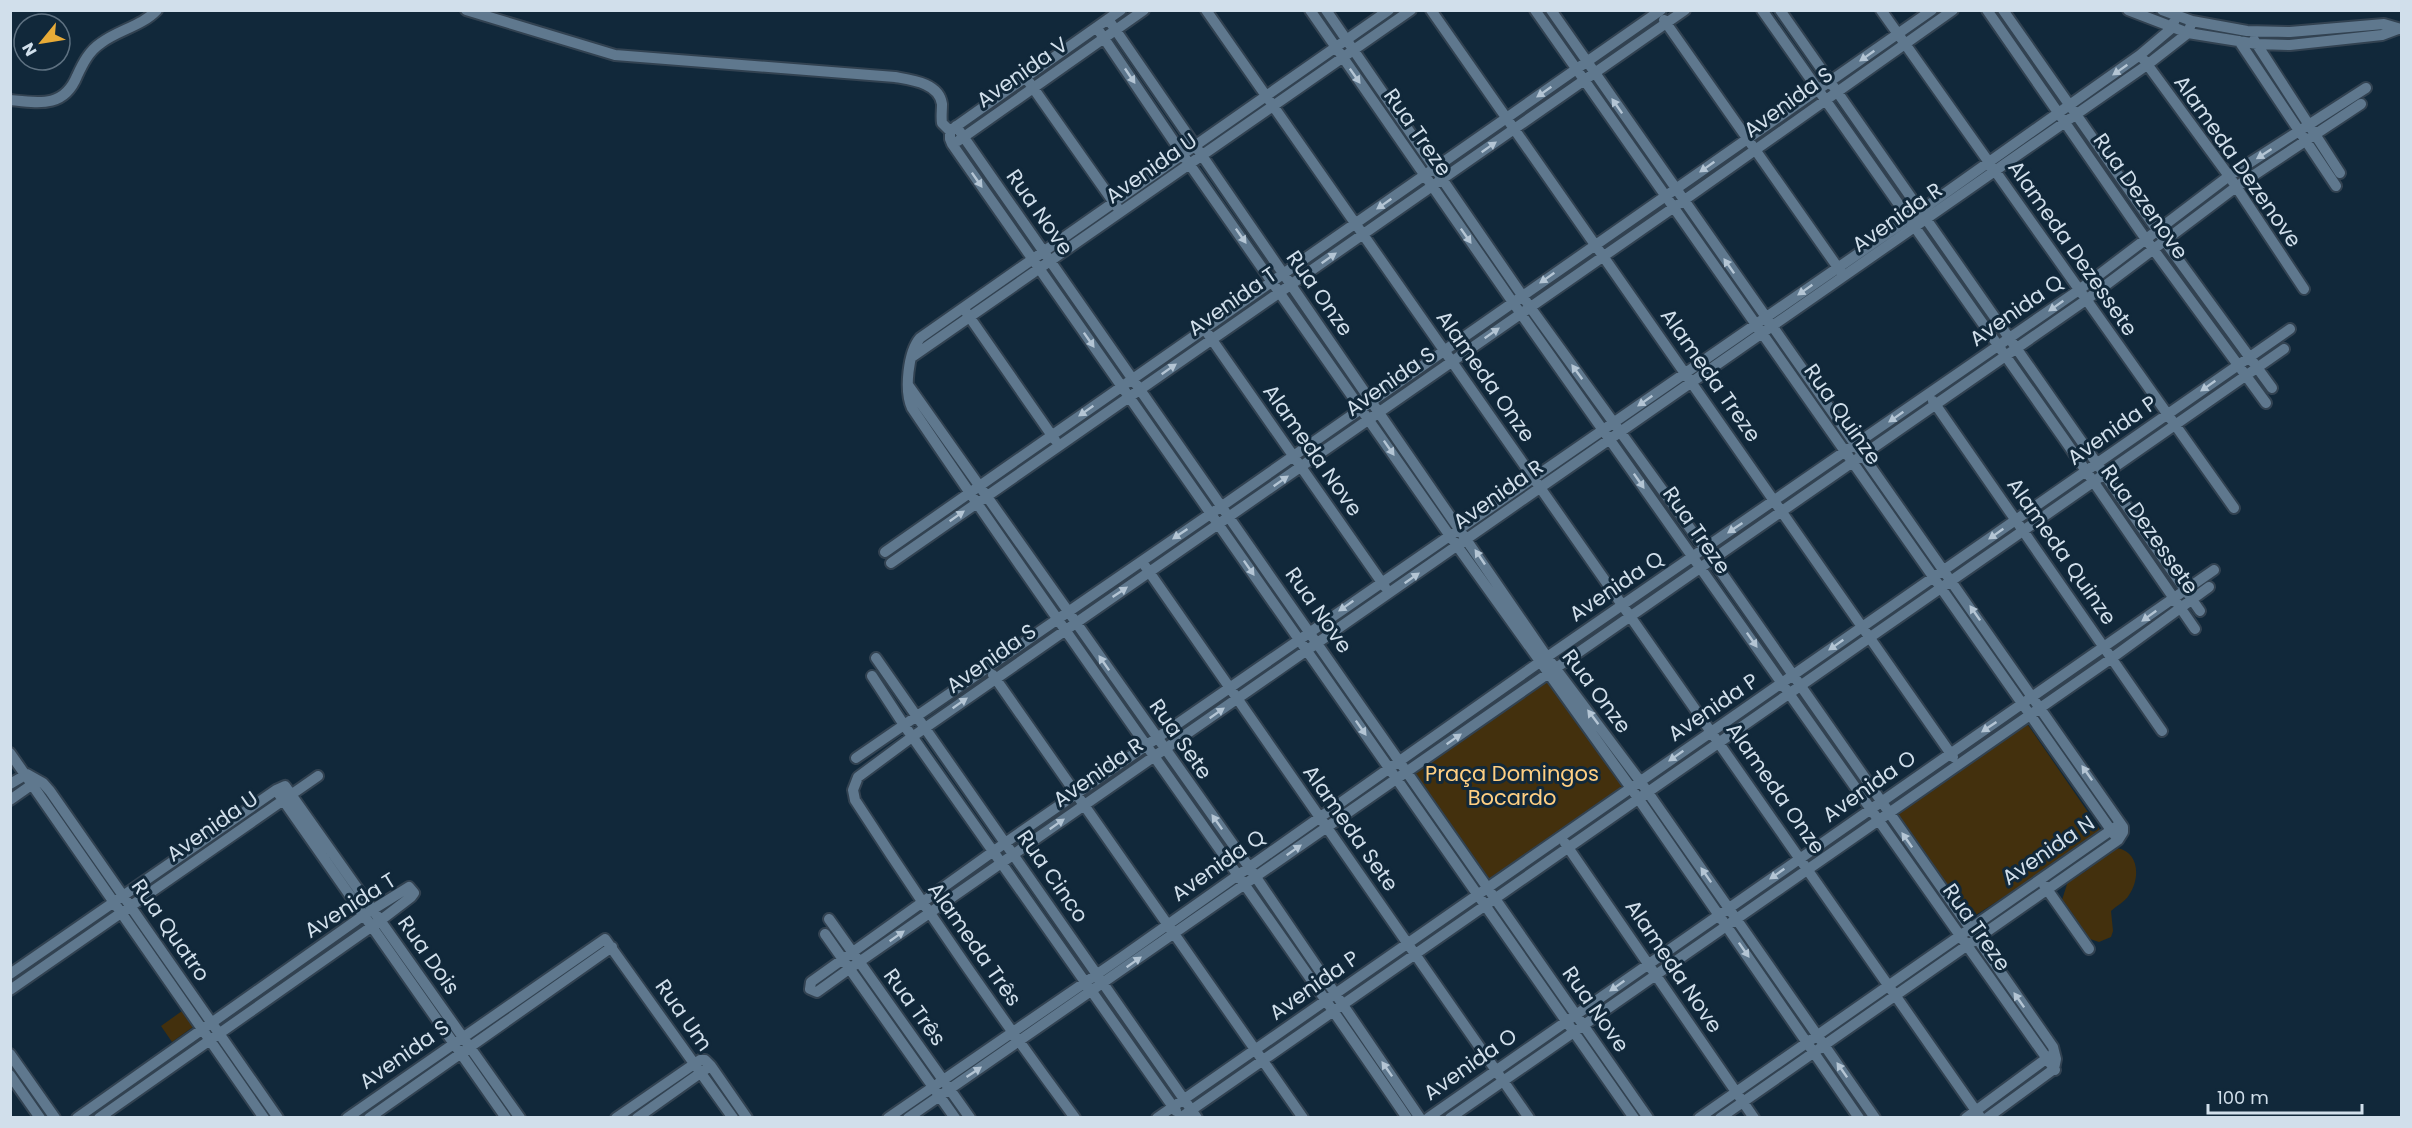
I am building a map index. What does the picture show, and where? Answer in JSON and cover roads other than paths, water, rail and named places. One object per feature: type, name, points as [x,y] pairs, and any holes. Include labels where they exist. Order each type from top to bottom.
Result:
[{"type":"street","points":[[10,100],[51,101],[64,96],[73,86],[82,65],[93,49],[115,33],[139,23],[157,10]]},
{"type":"street","points":[[466,10],[615,54],[914,80],[933,89],[939,96],[942,104],[942,123],[953,128]]},
{"type":"street","name":"Avenida V","points":[[953,128],[1121,10]]},
{"type":"street","name":"Avenida V","points":[[952,144],[1144,10]]},
{"type":"street","name":"Alameda Onze","points":[[1206,10],[1979,1114]]},
{"type":"street","name":"Rua Treze","points":[[1310,10],[1424,176],[2052,1066]]},
{"type":"street","name":"Rua Treze","points":[[1326,10],[1530,307],[1712,559],[2053,1047],[2052,1066]]},
{"type":"street","name":"Avenida U","points":[[908,381],[915,344],[920,338],[1389,10]]},
{"type":"street","name":"Avenida U","points":[[912,357],[1411,10]]},
{"type":"street","name":"Alameda Treze","points":[[1431,10],[1958,764]]},
{"type":"street","name":"Rua Quinze","points":[[1535,10],[2115,835]]},
{"type":"street","name":"Rua Quinze","points":[[1551,10],[2120,821]]},
{"type":"street","name":"Avenida T","points":[[891,563],[1685,10]]},
{"type":"street","name":"Rua Dezessete","points":[[1762,10],[2006,356],[2194,629]]},
{"type":"street","name":"Rua Dezessete","points":[[1780,10],[2200,611]]},
{"type":"street","name":"Alameda Dezessete","points":[[1881,10],[2234,508]]},
{"type":"street","name":"Avenida S","points":[[854,787],[858,777],[995,678],[1755,150],[1836,91],[1901,39],[1932,10]]},
{"type":"street","name":"Avenida S","points":[[856,758],[1222,506],[1818,89],[1953,10]]},
{"type":"street","name":"Rua Dezenove","points":[[1987,10],[2145,238],[2266,403]]},
{"type":"street","name":"Rua Dezenove","points":[[2003,10],[2164,240],[2272,388]]},
{"type":"street","points":[[2128,10],[2188,33],[2241,43],[2290,45],[2382,35],[2400,29]]},
{"type":"street","points":[[2162,10],[2192,21],[2247,31],[2290,32],[2384,24],[2400,29]]},
{"type":"street","points":[[1659,11],[1844,278]]},
{"type":"street","name":"Avenida T","points":[[885,552],[1659,11]]},
{"type":"street","points":[[2172,28],[2176,16]]},
{"type":"street","name":"Rua Onze","points":[[1108,19],[1282,274],[1285,288],[1361,408],[1450,536],[1636,784],[1719,915],[1859,1118]]},
{"type":"street","points":[[2188,33],[2192,21]]},
{"type":"street","name":"Rua Onze","points":[[1097,28],[1183,155],[1273,281],[1285,288],[1379,412],[1468,539],[1544,660]]},
{"type":"street","name":"Avenida R","points":[[1923,215],[1908,218],[1005,843],[922,902],[856,957],[849,969],[814,987],[842,960],[856,957],[929,913],[1915,228],[1923,215],[2072,110],[2172,28]]},
{"type":"street","points":[[2230,28],[2336,186]]},
{"type":"street","points":[[2247,31],[2340,173]]},
{"type":"street","name":"Avenida R","points":[[2072,110],[2147,65],[2188,33]]},
{"type":"street","name":"Alameda Dezenove","points":[[2140,55],[2229,177],[2304,289]]},
{"type":"street","points":[[1026,77],[1121,213]]},
{"type":"street","name":"Avenida Q","points":[[1171,929],[1256,878],[1390,769],[1704,549],[1853,462],[2017,349],[2236,187],[2306,142],[2313,130],[2366,88]]},
{"type":"street","name":"Avenida Q","points":[[888,1118],[936,1091],[950,1088],[1016,1037],[1171,929],[1249,867],[1397,779],[1712,559],[1846,452],[2079,290],[2145,238],[2229,177],[2299,132],[2313,130],[2361,104]]},
{"type":"street","name":"Rua Nove","points":[[1571,1018],[1492,892],[1408,771],[1044,251],[963,137],[953,128],[950,139],[952,144],[1481,900],[1579,1029],[1648,1118]]},
{"type":"street","points":[[963,308],[1059,445]]},
{"type":"street","name":"Avenida P","points":[[1492,892],[1568,847],[1800,687],[1870,637],[1937,582],[1944,570],[2290,328]]},
{"type":"street","name":"Alameda Nove","points":[[1204,329],[1390,593]]},
{"type":"street","name":"Avenida P","points":[[1181,1117],[1195,1114],[1412,948],[1492,892],[1561,837],[1712,731],[1863,627],[1937,582],[1951,580],[2284,349]]},
{"type":"street","name":"Rua Sete","points":[[908,381],[973,489],[1160,753],[1249,867],[1330,997]]},
{"type":"street","name":"Alameda Quinze","points":[[1929,394],[2162,731]]},
{"type":"street","points":[[902,540],[909,549]]},
{"type":"street","name":"Alameda Sete","points":[[1141,561],[1529,1118]]},
{"type":"street","name":"Avenida O","points":[[1428,1118],[1950,753],[2034,698],[2214,570]]},
{"type":"street","name":"Avenida O","points":[[1450,1118],[2112,658],[2209,587]]},
{"type":"street","name":"Rua Cinco","points":[[876,658],[923,729],[1195,1114]]},
{"type":"street","points":[[987,667],[1303,1118]]},
{"type":"street","name":"Rua Cinco","points":[[872,676],[912,737],[1181,1117]]},
{"type":"street","name":"Rua Quatro","points":[[10,753],[25,774],[36,782],[126,909],[207,1026],[264,1118]]},
{"type":"street","name":"Rua Sete","points":[[1160,753],[1246,884],[1420,1118]]},
{"type":"street","points":[[10,784],[25,774]]},
{"type":"street","name":"Avenida U","points":[[10,974],[119,899],[284,793],[318,776]]},
{"type":"street","points":[[10,800],[36,782]]},
{"type":"street","name":"Alameda Três","points":[[854,787],[855,800],[929,913],[1075,1118]]},
{"type":"street","name":"Avenida U","points":[[10,990],[126,909],[284,793]]},
{"type":"street","name":"Rua Dois","points":[[284,793],[465,1050],[506,1118]]},
{"type":"street","name":"Rua Onze","points":[[1643,795],[1729,908],[1875,1118]]},
{"type":"street","name":"Avenida N","points":[[1699,1118],[1807,1042],[1821,1040],[1896,995],[2047,890],[2115,835],[2120,821]]},
{"type":"street","name":"Avenida N","points":[[1720,1118],[1814,1052],[1821,1040],[1889,984],[2040,880],[2115,835]]},
{"type":"street","name":"Alameda Nove","points":[[1561,837],[1754,1118]]},
{"type":"street","points":[[2040,880],[2089,949]]},
{"type":"street","name":"Avenida T","points":[[77,1118],[368,912],[402,890],[409,887],[412,889],[414,893],[411,897],[376,923],[99,1118]]},
{"type":"street","name":"Rua Três","points":[[829,919],[970,1118]]},
{"type":"street","name":"Rua Três","points":[[825,934],[955,1118]]},
{"type":"street","name":"Rua Um","points":[[601,941],[606,940],[612,947],[697,1061],[701,1073],[733,1118]]},
{"type":"street","name":"Avenida S","points":[[352,1116],[601,941]]},
{"type":"street","name":"Avenida S","points":[[369,1118],[612,947]]},
{"type":"street","name":"Avenida P","points":[[1157,1118],[1330,997],[1412,948]]},
{"type":"street","name":"Rua Sete","points":[[1337,1007],[1407,1118]]},
{"type":"street","name":"Rua Nove","points":[[1579,1029],[1634,1118]]},
{"type":"street","name":"Rua Quatro","points":[[214,1037],[278,1118]]},
{"type":"street","name":"Avenida Q","points":[[908,1118],[936,1091],[943,1079],[1016,1037]]},
{"type":"street","name":"Rua Dois","points":[[465,1050],[520,1118]]},
{"type":"street","points":[[10,1054],[55,1118]]},
{"type":"street","name":"Rua Um","points":[[697,1061],[705,1060],[711,1065],[747,1118]]},
{"type":"street","points":[[616,1118],[697,1061]]},
{"type":"street","points":[[637,1118],[711,1065]]},
{"type":"street","points":[[1966,1118],[1979,1114],[2052,1066]]},
{"type":"street","points":[[1987,1118],[2052,1066]]},
{"type":"street","points":[[10,1075],[40,1118]]},
{"type":"park label","name":"Praça Domingos Bocardo","points":[[1512,785]]}]
